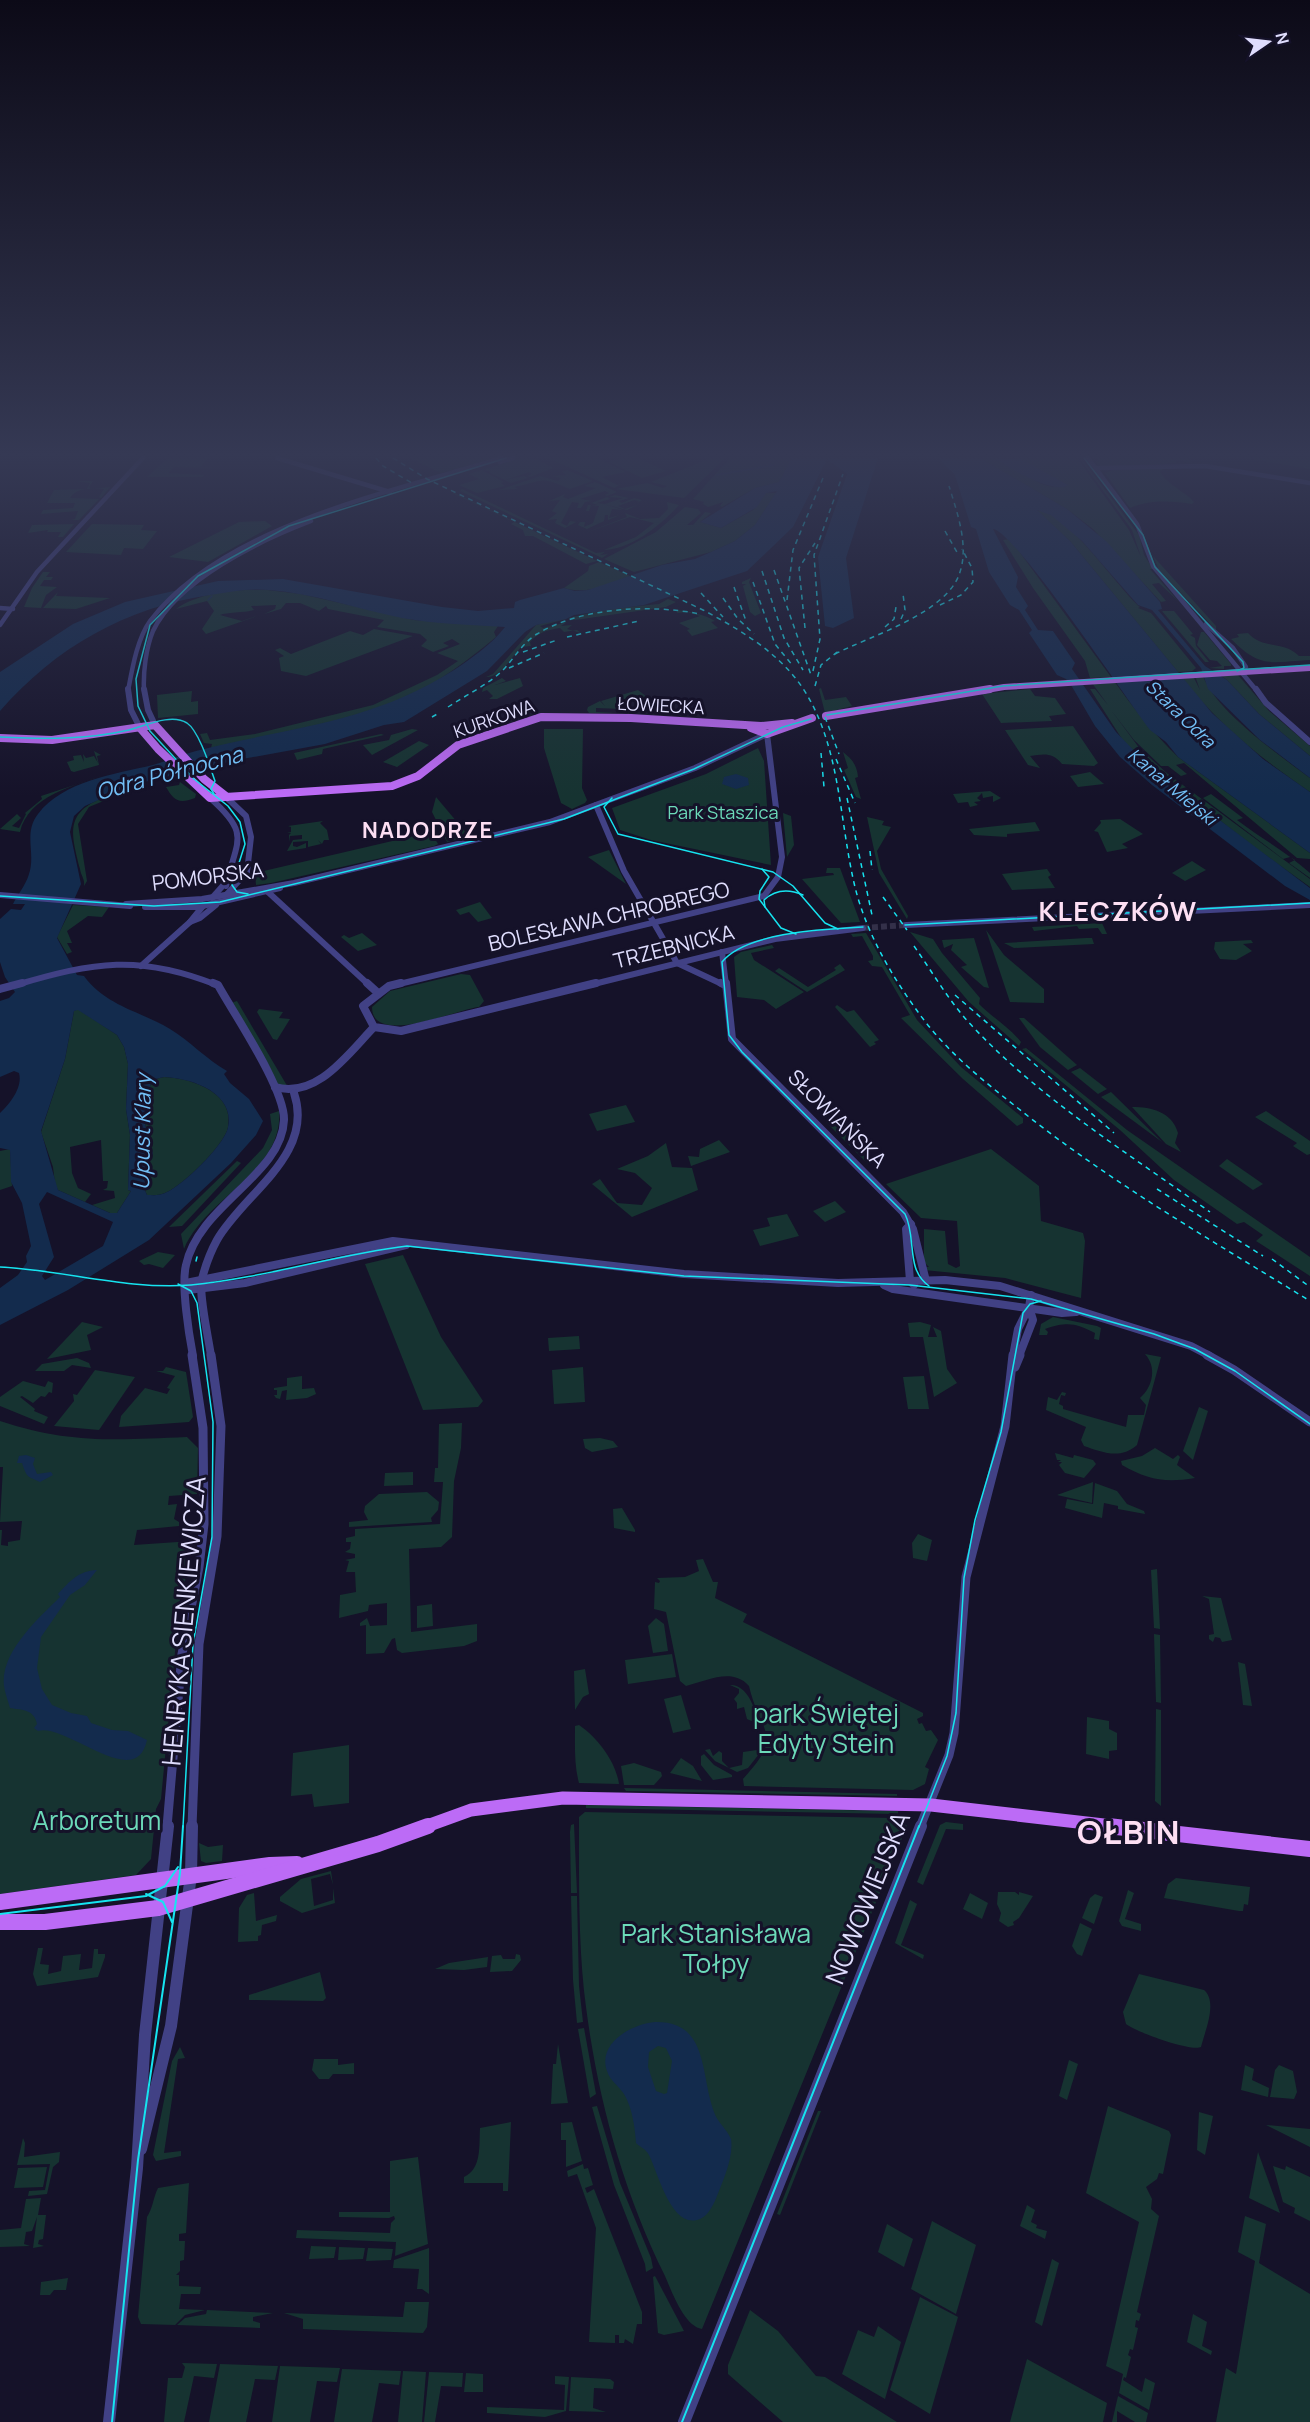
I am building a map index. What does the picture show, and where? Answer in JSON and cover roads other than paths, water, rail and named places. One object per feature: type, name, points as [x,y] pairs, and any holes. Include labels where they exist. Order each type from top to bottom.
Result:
[{"type":"main road","points":[[826,716],[990,688],[1310,663]]},
{"type":"main road","points":[[1241,668],[1257,672],[1310,668]]},
{"type":"main road","name":"KURKOWA","points":[[210,798],[392,786],[417,776],[456,746],[486,734],[541,717],[578,717]]},
{"type":"main road","name":"ŁOWIECKA","points":[[578,717],[746,725],[763,732]]},
{"type":"main road","points":[[763,732],[812,718]]},
{"type":"main road","points":[[746,725],[792,723]]},
{"type":"main road","points":[[52,740],[155,725],[200,774],[225,796]]},
{"type":"main road","points":[[0,738],[94,741],[130,734],[140,728]]},
{"type":"main road","points":[[140,728],[186,777],[210,798]]},
{"type":"main road","name":"KURKOWA","points":[[225,796],[248,797],[287,793]]},
{"type":"main road","points":[[0,1922],[45,1922],[158,1908],[271,1877],[304,1864],[389,1840],[471,1810],[544,1799],[632,1798],[931,1805],[1310,1849]]},
{"type":"main road","points":[[0,1902],[270,1865],[304,1864]]},
{"type":"street","points":[[0,625],[38,571]]},
{"type":"street","points":[[140,728],[135,719],[129,686],[142,636],[156,615],[184,586],[203,571]]},
{"type":"street","points":[[155,725],[146,708],[143,685],[152,635],[164,616],[196,583],[215,571]]},
{"type":"street","points":[[1158,571],[1241,668],[1273,711],[1310,742]]},
{"type":"street","points":[[0,608],[13,609]]},
{"type":"street","points":[[142,636],[152,635]]},
{"type":"street","points":[[129,686],[136,688],[143,685]]},
{"type":"street","points":[[123,729],[135,719]]},
{"type":"street","name":"POMORSKA","points":[[126,904],[212,897],[294,883],[565,817],[695,768],[763,732]]},
{"type":"street","name":"BOLESŁAWA CHROBREGO","points":[[378,993],[389,986],[764,897],[777,877],[782,857],[763,732]]},
{"type":"street","points":[[192,920],[200,918],[216,905],[240,882],[248,869],[252,837],[247,819],[225,796]]},
{"type":"street","points":[[238,807],[242,800],[248,797]]},
{"type":"street","points":[[210,798],[229,815],[238,833],[237,852],[227,881],[227,894]]},
{"type":"street","points":[[596,805],[636,896],[677,963],[725,985],[722,952]]},
{"type":"street","points":[[0,989],[89,965],[109,963],[141,966],[192,920],[227,881]]},
{"type":"street","points":[[240,882],[253,889]]},
{"type":"street","name":"POMORSKA","points":[[0,895],[181,909],[216,905],[294,883]]},
{"type":"street","points":[[268,892],[274,900],[378,993],[363,1006],[367,1018],[374,1027],[317,1082],[294,1092],[275,1088]]},
{"type":"street","points":[[227,894],[241,899]]},
{"type":"street","points":[[906,925],[1310,905]]},
{"type":"street","points":[[181,909],[192,920]]},
{"type":"street","name":"TRZEBNICKA","points":[[374,1027],[401,1031],[787,936],[864,928]]},
{"type":"street","name":"HENRYKA SIENKIEWICZA","points":[[110,2422],[137,2168],[145,2035],[163,1879],[182,1654],[199,1568],[204,1524],[205,1456],[189,1332],[186,1261],[196,1236],[220,1207],[261,1169],[277,1146],[284,1119],[275,1088],[222,996],[218,985],[207,980],[141,966]]},
{"type":"street","name":"SŁOWIAŃSKA","points":[[725,985],[731,1035],[734,1041],[894,1201],[916,1230],[918,1264],[926,1281]]},
{"type":"street","points":[[200,1285],[206,1264],[217,1240],[291,1148],[299,1123],[299,1108],[294,1092]]},
{"type":"street","points":[[912,1224],[906,1229],[910,1281],[925,1292]]},
{"type":"street","points":[[200,1285],[219,1275],[284,1265],[375,1243],[393,1241],[407,1245],[716,1276],[880,1283],[945,1280],[1000,1286],[1160,1335],[1204,1353],[1310,1422]]},
{"type":"street","points":[[187,1287],[200,1285],[220,1288],[382,1254],[407,1245]]},
{"type":"street","points":[[206,1264],[212,1272],[219,1275]]},
{"type":"street","points":[[880,1283],[893,1289],[1062,1312],[1080,1312]]},
{"type":"street","name":"HENRYKA SIENKIEWICZA","points":[[137,2168],[171,2026],[188,1900],[191,1875],[199,1644],[216,1548],[221,1443],[220,1416],[200,1285]]},
{"type":"street","name":"NOWOWIEJSKA","points":[[684,2422],[931,1805],[954,1737],[966,1578],[978,1517],[1007,1411],[1014,1371],[1033,1320],[1029,1307],[1031,1294]]},
{"type":"water","points":[[644,571],[747,571],[644,605],[574,615],[566,619],[536,625],[525,632],[487,671],[404,722],[384,725],[325,744],[237,760],[132,785],[85,806],[74,816],[70,832],[81,884],[57,938],[77,975],[84,976],[102,994],[113,1001],[170,1029],[227,1071],[224,1074],[230,1083],[249,1099],[263,1121],[256,1135],[231,1163],[149,1240],[68,1290],[0,1325],[0,1288],[18,1275],[27,1262],[26,1256],[31,1246],[22,1203],[11,1182],[10,1150],[0,1148],[0,1113],[15,1095],[20,1078],[19,1073],[14,1071],[0,1077],[0,1001],[9,998],[15,992],[5,977],[0,962],[0,919],[11,909],[21,910],[25,904],[13,904],[29,874],[31,828],[38,814],[61,794],[91,780],[153,765],[196,751],[328,722],[391,702],[454,670],[474,656],[505,627],[415,620],[302,594],[247,590],[179,601],[149,610],[94,634],[44,668],[0,711],[0,672],[73,624],[125,602],[218,581],[283,579],[442,607],[478,611],[514,608],[515,602],[520,600],[564,588],[575,591],[588,590]],"holes":[[[78,1010],[117,1035],[124,1047],[128,1064],[126,1109],[130,1135],[128,1190],[131,1191],[117,1213],[110,1213],[58,1190],[41,1131],[65,1059],[74,1011]],[[164,1077],[198,1084],[218,1096],[225,1105],[228,1127],[211,1154],[181,1183],[160,1195],[147,1195],[144,1188],[147,1168],[153,1154],[145,1124],[151,1080]],[[47,1192],[113,1222],[103,1246],[45,1280],[42,1276],[54,1257],[39,1204]]]},
{"type":"water","points":[[819,571],[848,571],[854,618],[833,628],[825,626]]},
{"type":"water","name":"Kanał Miejski","points":[[1015,571],[1018,577],[1016,587],[1028,606],[1025,610],[1038,630],[1053,631],[1075,663],[1072,669],[1116,732],[1152,769],[1310,888],[1310,900],[1285,886],[1152,785],[1120,757],[1095,726],[1071,685],[1066,679],[1057,675],[1029,633],[1032,630],[1019,610],[1010,605],[989,572]]},
{"type":"water","name":"Stara Odra","points":[[1035,571],[1095,571],[1212,713],[1263,759],[1310,792],[1310,853],[1178,757],[1166,742],[1150,730]]},
{"type":"water","points":[[1108,571],[1133,571],[1160,602],[1162,609],[1158,610],[1205,666],[1227,680],[1259,714],[1310,756],[1310,778],[1260,740],[1208,689],[1201,668],[1152,610],[1138,605]]},
{"type":"water","points":[[736,774],[748,778],[749,785],[736,789],[722,784],[724,777]]},
{"type":"water","points":[[26,1455],[35,1458],[33,1464],[37,1474],[51,1472],[53,1475],[40,1482],[30,1477],[26,1474],[22,1463],[17,1463],[19,1456]]},
{"type":"water","points":[[97,1570],[85,1585],[70,1595],[41,1637],[37,1668],[42,1689],[52,1705],[71,1713],[87,1716],[91,1723],[112,1730],[128,1731],[147,1740],[140,1755],[129,1760],[115,1758],[51,1731],[38,1731],[34,1728],[37,1724],[33,1715],[23,1710],[10,1708],[4,1686],[4,1673],[14,1648],[60,1597],[58,1594],[71,1581],[85,1572]]},
{"type":"water","points":[[655,2022],[672,2024],[685,2030],[694,2040],[700,2052],[714,2112],[731,2139],[729,2162],[715,2201],[706,2215],[697,2220],[688,2220],[673,2207],[649,2155],[636,2143],[633,2117],[627,2099],[607,2071],[605,2061],[612,2044],[627,2031]],"holes":[[[658,2046],[666,2048],[672,2061],[667,2093],[664,2094],[656,2091],[648,2067],[649,2052]]]},
{"type":"waterway","points":[[208,600],[212,596]]},
{"type":"tunnel","points":[[863,928],[906,925]]},
{"type":"tram line","points":[[147,724],[138,706],[136,679],[150,625],[198,576],[207,571]]},
{"type":"tram line","points":[[1159,571],[1243,662],[1244,668],[1240,670]]},
{"type":"tram line","points":[[1240,670],[1310,665]]},
{"type":"tram line","points":[[827,715],[1003,686],[1240,670]]},
{"type":"tram line","points":[[147,724],[173,719],[181,720],[191,727],[200,741],[215,781],[211,789],[214,794]]},
{"type":"tram line","points":[[609,802],[694,769],[783,727],[811,719]]},
{"type":"tram line","points":[[0,737],[81,737],[129,730],[147,724]]},
{"type":"tram line","points":[[147,724],[150,731],[194,779],[228,806],[240,822],[245,844],[232,885],[237,892],[248,894]]},
{"type":"tram line","points":[[609,802],[612,798]]},
{"type":"tram line","points":[[0,896],[154,906],[220,902],[564,819],[609,802]]},
{"type":"tram line","points":[[609,802],[604,807],[618,834],[762,869]]},
{"type":"tram line","points":[[762,869],[773,872],[793,886],[800,894]]},
{"type":"tram line","points":[[762,869],[769,877],[760,891],[759,899],[765,907]]},
{"type":"tram line","points":[[765,907],[764,900],[778,892],[788,891],[800,894]]},
{"type":"tram line","points":[[800,894],[825,923],[837,929]]},
{"type":"tram line","points":[[905,925],[1310,903]]},
{"type":"tram line","points":[[765,907],[781,928],[794,933]]},
{"type":"tram line","points":[[837,929],[863,927]]},
{"type":"tram line","points":[[794,933],[837,929]]},
{"type":"tram line","points":[[794,933],[749,944],[733,952],[722,962],[729,1035],[742,1052],[905,1214],[914,1262],[917,1271],[929,1286]]},
{"type":"tram line","points":[[181,1285],[218,1282],[407,1246],[684,1276],[910,1285],[1039,1301]]},
{"type":"tram line","points":[[196,1261],[197,1257]]},
{"type":"tram line","points":[[0,1267],[143,1285],[181,1285]]},
{"type":"tram line","points":[[181,1285],[191,1291],[197,1303],[213,1422],[212,1537],[193,1644],[183,1827]]},
{"type":"tram line","points":[[919,1827],[947,1756],[956,1713],[964,1578],[975,1520],[1001,1432],[1023,1313],[1030,1304],[1039,1301]]},
{"type":"tram line","points":[[1039,1301],[1154,1334],[1195,1349],[1235,1371],[1310,1424]]},
{"type":"tram line","points":[[112,2422],[138,2160],[180,1873],[183,1826]]},
{"type":"tram line","points":[[682,2422],[919,1826]]},
{"type":"tram line","points":[[148,1895],[165,1886],[178,1867]]},
{"type":"tram line","points":[[0,1914],[148,1895]]},
{"type":"tram line","points":[[148,1895],[163,1902],[172,1922]]},
{"type":"railway","points":[[621,571],[703,610],[744,633],[770,652],[802,687],[815,710],[832,758],[855,887],[866,920],[889,968],[908,998],[952,1052],[1005,1098],[1089,1161],[1162,1210],[1310,1301]]},
{"type":"railway","points":[[762,571],[784,638],[803,670]]},
{"type":"railway","points":[[774,571],[811,675]]},
{"type":"railway","points":[[787,600],[790,571]]},
{"type":"railway","points":[[799,571],[805,628]]},
{"type":"railway","points":[[813,671],[820,639],[815,571]]},
{"type":"railway","points":[[835,654],[906,622],[924,611],[953,587],[960,571]]},
{"type":"railway","points":[[940,605],[961,595],[973,582],[972,571]]},
{"type":"railway","points":[[753,582],[775,644],[793,666]]},
{"type":"railway","points":[[734,587],[746,621]]},
{"type":"railway","points":[[701,593],[723,617]]},
{"type":"railway","points":[[901,619],[905,610],[903,594]]},
{"type":"railway","points":[[723,598],[738,619],[754,634]]},
{"type":"railway","points":[[885,627],[894,619],[896,607]]},
{"type":"railway","points":[[448,707],[483,686],[506,666],[522,646],[537,634],[555,625],[574,618],[617,610],[660,609],[700,614]]},
{"type":"railway","points":[[567,637],[639,621]]},
{"type":"railway","points":[[523,652],[557,640]]},
{"type":"railway","points":[[815,686],[821,665],[841,649]]},
{"type":"railway","points":[[509,668],[544,653]]},
{"type":"railway","points":[[432,717],[439,713]]},
{"type":"railway","points":[[825,717],[839,754]]},
{"type":"railway","points":[[821,753],[824,787]]},
{"type":"railway","points":[[836,759],[855,803]]},
{"type":"railway","points":[[847,798],[872,915]]},
{"type":"railway","points":[[870,851],[872,870]]},
{"type":"railway","points":[[883,897],[907,930]]},
{"type":"railway","points":[[914,946],[957,1008],[1000,1054],[1087,1125],[1210,1212]]},
{"type":"railway","points":[[955,995],[1114,1133]]},
{"type":"railway","points":[[1157,1189],[1263,1256]]},
{"type":"railway","points":[[1272,1259],[1310,1287]]},
{"type":"district","name":"NADODRZE","points":[[428,830]]},
{"type":"district","name":"KLECZKÓW","points":[[1118,912]]},
{"type":"district","name":"OŁBIN","points":[[1129,1832]]},
{"type":"water label","name":"Odra Północna","points":[[169,773]]},
{"type":"water label","name":"Upust Klary","points":[[142,1132]]},
{"type":"park label","name":"Park Staszica","points":[[723,813]]},
{"type":"park label","name":"park Świętej Edyty Stein","points":[[826,1729]]},
{"type":"park label","name":"Arboretum","points":[[97,1821]]},
{"type":"park label","name":"Park Stanisława Tołpy","points":[[716,1948]]}]
